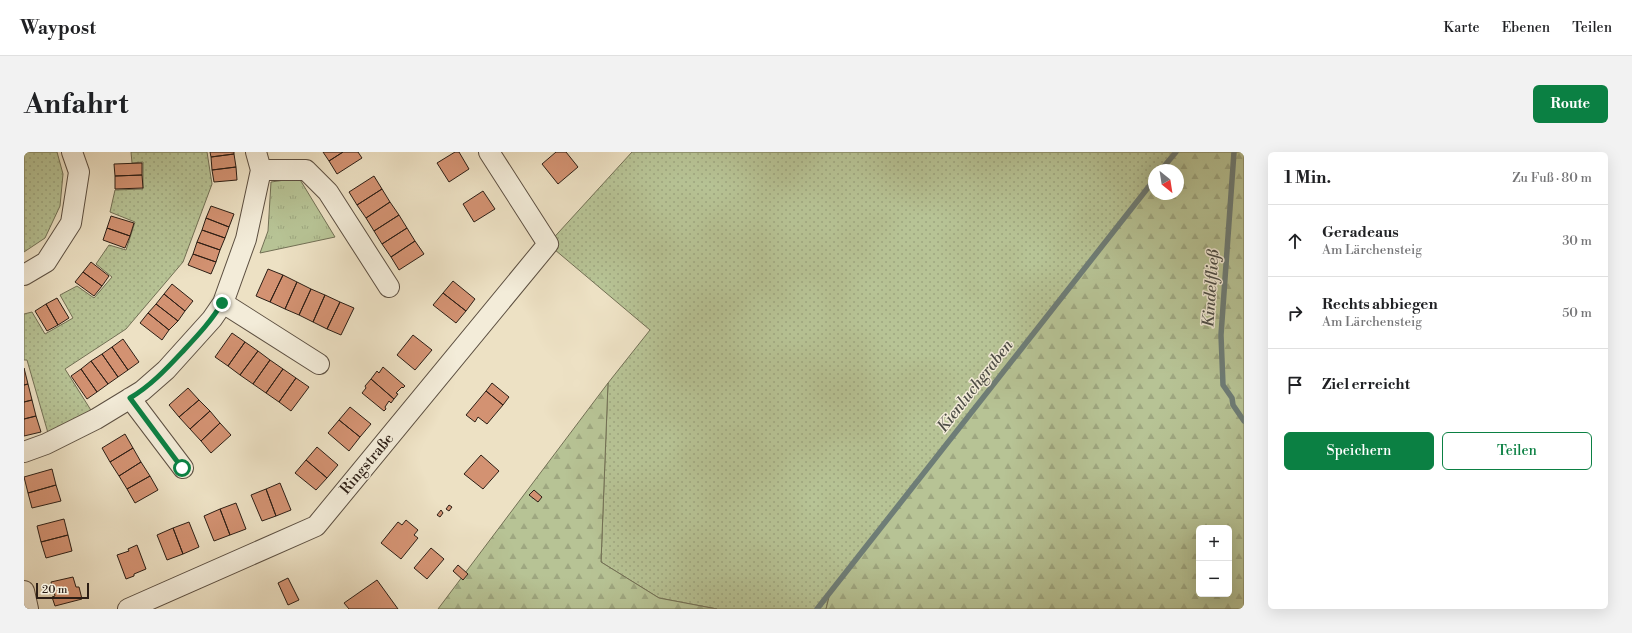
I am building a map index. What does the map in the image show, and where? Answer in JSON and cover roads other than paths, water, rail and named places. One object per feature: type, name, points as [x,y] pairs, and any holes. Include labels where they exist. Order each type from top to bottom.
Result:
[{"type":"street","points":[[24,274],[46,262],[71,223],[79,172],[72,152]]},
{"type":"street","name":"Ringstraße","points":[[128,609],[316,526],[548,244],[489,152]]},
{"type":"street","points":[[24,452],[46,444],[96,419],[142,391],[166,370],[212,319],[222,303],[246,240],[258,161],[306,170],[328,192],[390,287]]},
{"type":"street","points":[[222,303],[319,364]]},
{"type":"street","points":[[130,398],[182,468]]},
{"type":"street","points":[[24,592],[28,609]]},
{"type":"waterway","name":"Kienluchgraben","points":[[1166,164],[1176,152]]},
{"type":"waterway","name":"Kindelfließ","points":[[1234,152],[1221,335],[1223,385],[1232,398],[1233,405],[1244,421]]},
{"type":"waterway","name":"Kienluchgraben","points":[[817,609],[1148,188]]}]
